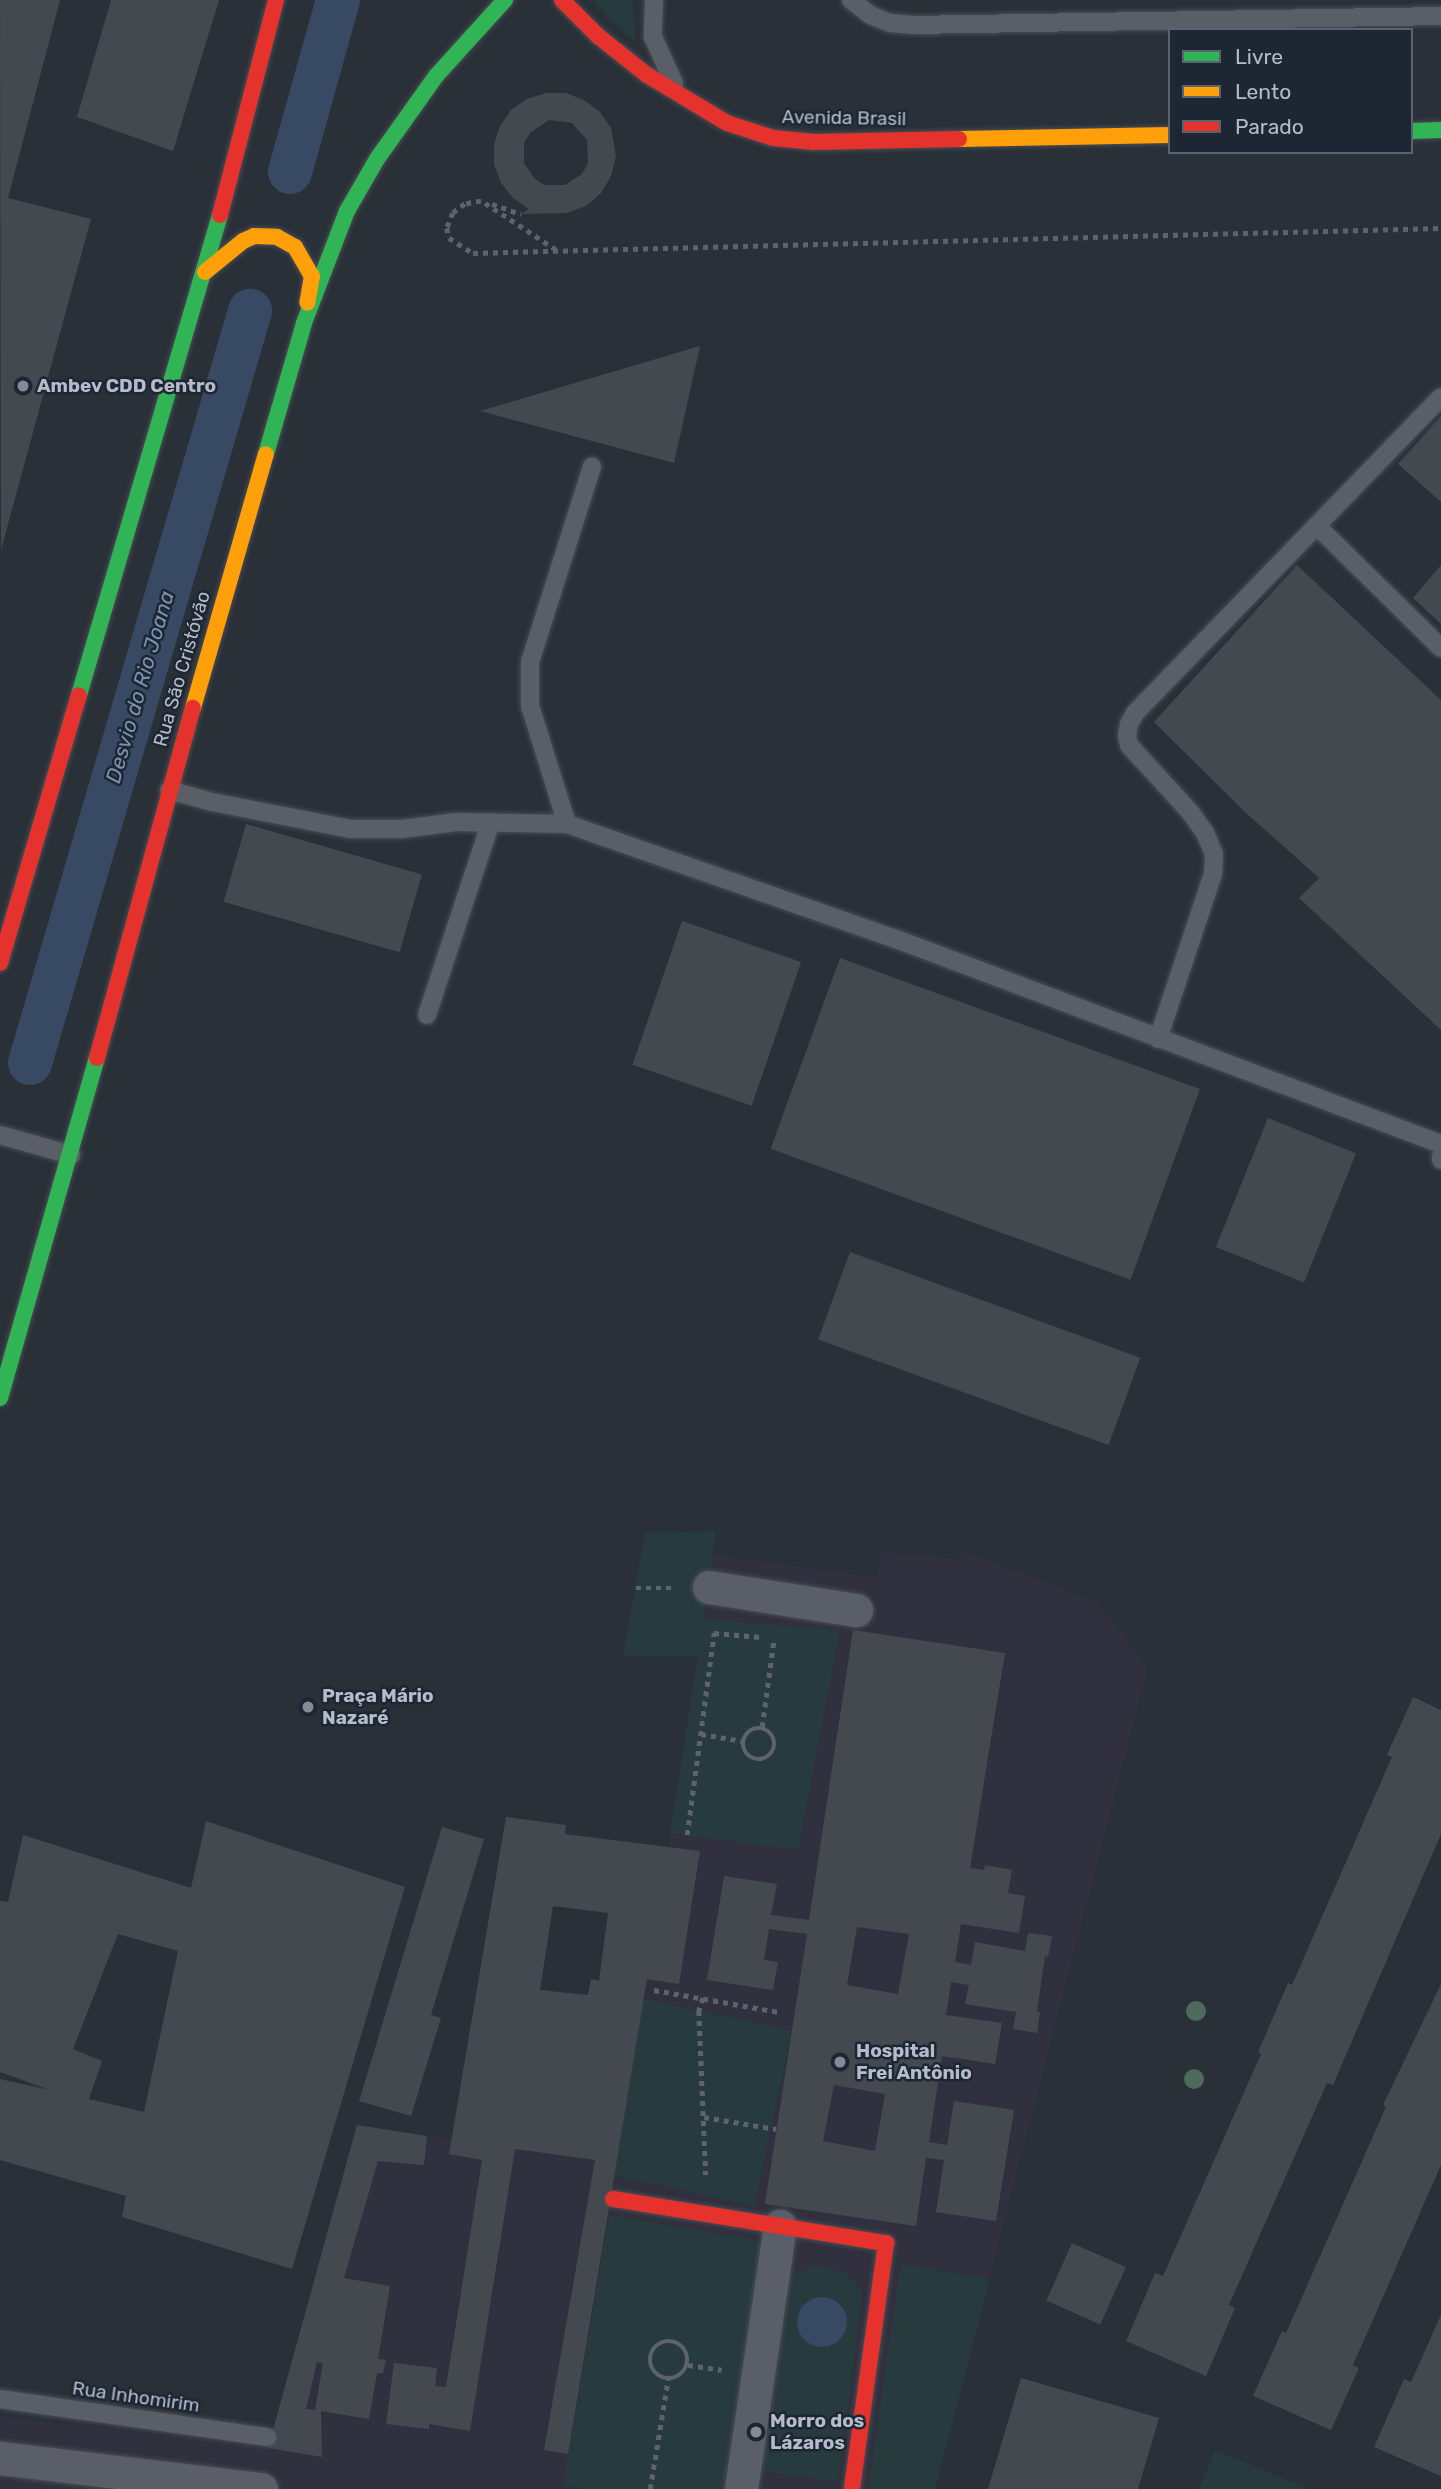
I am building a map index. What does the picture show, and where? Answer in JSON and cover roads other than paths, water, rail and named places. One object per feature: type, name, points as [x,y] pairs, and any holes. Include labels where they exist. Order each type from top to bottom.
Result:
[{"type":"street","points":[[0,963],[205,272],[276,0]]},
{"type":"street","name":"Rua São Cristóvão","points":[[0,1398],[5,1369],[71,1155],[169,790],[304,323],[347,211],[377,159],[436,76],[505,0]]},
{"type":"street","name":"Avenida Brasil","points":[[562,0],[621,57],[685,99],[727,123],[773,138],[814,142],[1168,135]]},
{"type":"street","points":[[1413,131],[1441,131]]},
{"type":"street","points":[[205,272],[214,261],[254,236],[286,241],[302,255],[312,276],[304,323]]},
{"type":"street","points":[[709,1587],[856,1610]]},
{"type":"street","points":[[613,2199],[886,2243],[852,2489]]},
{"type":"street","points":[[741,2489],[780,2226]]},
{"type":"street","points":[[0,2458],[261,2489]]},
{"type":"lane","points":[[654,0],[653,37],[671,79],[685,99]]},
{"type":"lane","points":[[851,0],[870,15],[890,23],[911,25],[1441,16]]},
{"type":"lane","points":[[1158,1039],[1213,874],[1214,855],[1205,833],[1191,813],[1129,745],[1129,724],[1135,713],[1441,397]]},
{"type":"lane","points":[[567,824],[530,706],[530,662],[592,467]]},
{"type":"lane","points":[[1317,526],[1441,648]]},
{"type":"lane","points":[[169,790],[212,802],[351,830],[402,830],[457,822],[567,824],[896,939],[1441,1144]]},
{"type":"lane","points":[[427,1015],[490,824]]},
{"type":"lane","points":[[0,1135],[71,1155]]},
{"type":"lane","name":"Rua Inhomirim","points":[[0,2399],[267,2437]]},
{"type":"water","points":[[822,2297],[840,2304],[847,2322],[840,2340],[822,2347],[804,2340],[797,2322],[804,2304]]},
{"type":"waterway","name":"Desvio do Rio Joana","points":[[290,172],[338,0]]},
{"type":"waterway","name":"Desvio do Rio Joana","points":[[30,1063],[250,311]]},
{"type":"place","name":"Ambev CDD Centro","points":[[23,386]]},
{"type":"place","name":"Praça Mário Nazaré","points":[[308,1707]]},
{"type":"place","name":"Hospital Frei Antônio","points":[[840,2062]]},
{"type":"place","name":"Morro dos Lázaros","points":[[756,2432]]}]
